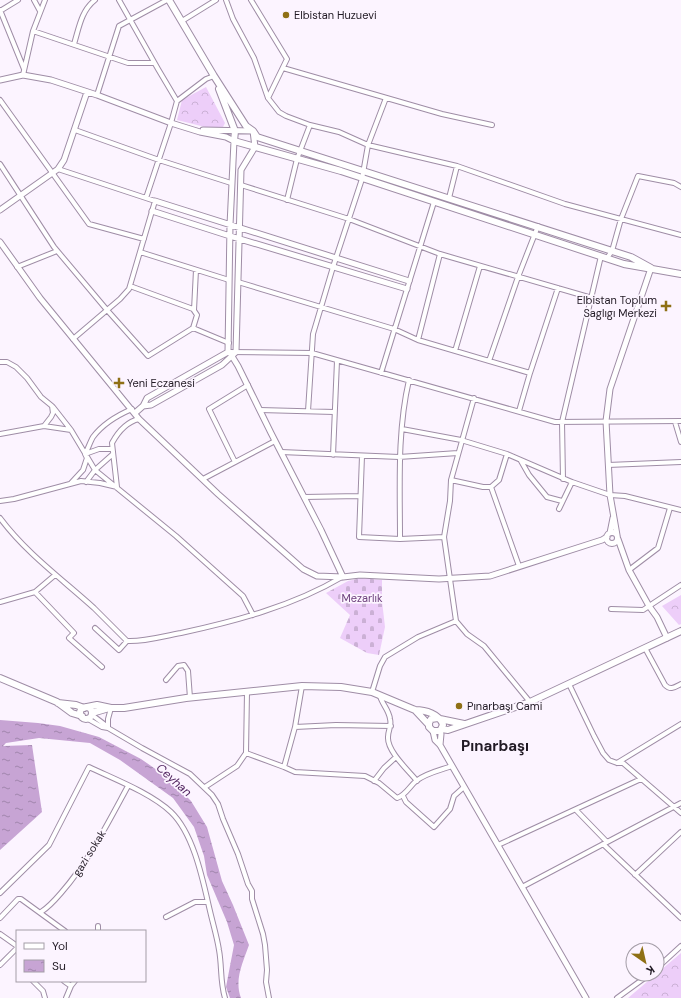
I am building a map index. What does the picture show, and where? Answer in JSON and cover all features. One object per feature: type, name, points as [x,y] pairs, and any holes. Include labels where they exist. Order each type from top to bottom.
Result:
[{"type":"main road","points":[[168,0],[246,126],[253,131],[257,137],[538,226],[631,257],[651,268]]},
{"type":"main road","points":[[214,76],[235,131],[234,141],[362,179],[536,234],[624,264],[681,274]]},
{"type":"main road","points":[[415,710],[429,725],[430,729],[448,730],[465,725],[530,702],[681,631]]},
{"type":"main road","points":[[0,678],[57,702],[72,713],[88,715],[111,708]]},
{"type":"main road","points":[[88,715],[81,711],[86,707],[97,704],[111,708],[124,708],[190,698],[302,686],[341,687],[372,692],[415,710],[428,712],[439,718],[465,725]]},
{"type":"main road","points":[[57,702],[91,709],[88,715]]},
{"type":"main road","points":[[429,725],[431,719],[439,718]]},
{"type":"main road","points":[[438,730],[443,725],[439,718]]},
{"type":"street","points":[[18,0],[0,11],[24,72]]},
{"type":"street","points":[[34,0],[40,11]]},
{"type":"street","points":[[24,72],[33,31],[44,0]]},
{"type":"street","points":[[74,44],[84,12],[95,0]]},
{"type":"street","points":[[119,0],[177,101]]},
{"type":"street","points":[[97,95],[119,26],[168,0]]},
{"type":"street","points":[[182,21],[216,0]]},
{"type":"street","points":[[226,0],[233,19],[254,58],[268,98],[279,112],[286,116],[310,125],[339,132],[368,145],[457,166],[565,204],[681,235]]},
{"type":"street","points":[[251,0],[287,59],[268,98]]},
{"type":"street","points":[[33,31],[128,63],[154,63]]},
{"type":"street","points":[[283,68],[442,114],[492,125]]},
{"type":"street","points":[[0,80],[24,72],[97,95],[171,123],[200,132],[226,137],[234,141],[231,183],[229,343],[232,353],[343,577]]},
{"type":"street","points":[[146,198],[177,101],[206,79],[214,76]]},
{"type":"street","points":[[0,210],[58,169],[64,160],[88,92]]},
{"type":"street","points":[[308,411],[313,334],[336,257],[362,179],[368,145],[386,98]]},
{"type":"street","points":[[0,100],[89,224],[144,239]]},
{"type":"street","points":[[70,484],[83,470],[87,458],[85,454],[93,438],[100,430],[123,413],[133,411],[143,406],[151,405],[222,365],[232,353],[238,282],[241,170],[255,147],[253,131],[199,130],[171,123]]},
{"type":"street","points":[[287,200],[297,159],[310,125]]},
{"type":"street","points":[[75,130],[159,160],[231,183]]},
{"type":"street","points":[[0,164],[57,251],[148,356],[193,328],[197,315],[194,310],[196,270]]},
{"type":"street","points":[[449,198],[457,166]]},
{"type":"street","points":[[58,169],[239,228],[410,281]]},
{"type":"street","points":[[563,479],[562,422],[592,298],[604,257],[612,251],[621,218],[638,176],[674,183],[681,187]]},
{"type":"street","points":[[241,185],[349,219],[440,254],[592,298]]},
{"type":"street","points":[[73,339],[120,299],[130,286],[155,201]]},
{"type":"street","points":[[381,372],[434,202]]},
{"type":"street","points":[[152,211],[239,239],[407,289]]},
{"type":"street","points":[[489,362],[518,277],[538,226]]},
{"type":"street","points":[[0,242],[40,298],[139,419],[202,479],[303,569],[317,576],[343,577],[360,575],[439,579],[490,576],[602,540],[608,535],[614,533],[618,537]]},
{"type":"street","points":[[17,267],[57,251]]},
{"type":"street","points":[[140,252],[229,280]]},
{"type":"street","points":[[418,340],[440,254]]},
{"type":"street","points":[[456,351],[480,266]]},
{"type":"street","points":[[651,268],[610,389],[606,422],[610,495],[613,515],[623,555],[629,570],[649,606],[657,617],[667,638]]},
{"type":"street","points":[[238,282],[394,329],[418,340],[530,373]]},
{"type":"street","points":[[130,286],[194,310]]},
{"type":"street","points":[[519,411],[558,288]]},
{"type":"street","points":[[193,328],[229,343]]},
{"type":"street","points":[[143,406],[147,398],[232,353],[312,353],[555,422],[681,421]]},
{"type":"street","points":[[333,455],[337,361]]},
{"type":"street","points":[[0,362],[7,362],[16,367],[27,378],[41,397],[52,406],[71,430],[95,470],[176,536],[243,596],[253,615]]},
{"type":"street","points":[[400,539],[399,457],[404,405],[409,380]]},
{"type":"street","points":[[235,462],[209,409],[248,385]]},
{"type":"street","points":[[474,398],[451,480],[450,501],[444,537],[456,621],[466,634],[484,646],[530,702]]},
{"type":"street","points":[[44,426],[52,417],[52,406]]},
{"type":"street","points":[[260,410],[334,412]]},
{"type":"street","points":[[117,487],[112,443],[117,433],[134,420],[139,419]]},
{"type":"street","points":[[675,422],[681,442]]},
{"type":"street","points":[[0,434],[44,426],[71,430]]},
{"type":"street","points":[[402,429],[461,440],[507,454],[563,479],[610,495],[625,496],[681,510]]},
{"type":"street","points":[[202,479],[275,441]]},
{"type":"street","points":[[85,454],[99,449],[113,452]]},
{"type":"street","points":[[86,482],[95,470],[113,452]]},
{"type":"street","points":[[281,452],[399,457],[458,453]]},
{"type":"street","points":[[451,480],[483,487],[491,487],[499,480],[507,454]]},
{"type":"street","points":[[362,456],[358,537],[400,539],[444,537]]},
{"type":"street","points":[[521,461],[547,497],[562,501]]},
{"type":"street","points":[[608,465],[681,462]]},
{"type":"street","points":[[0,501],[14,499],[81,481],[117,487]]},
{"type":"street","points":[[559,509],[572,482]]},
{"type":"street","points":[[491,487],[519,566]]},
{"type":"street","points":[[304,497],[360,496]]},
{"type":"street","points":[[629,570],[658,548],[670,508]]},
{"type":"street","points":[[613,515],[608,541],[623,555]]},
{"type":"street","points":[[0,518],[7,528],[55,575],[94,609],[127,641],[137,642],[194,630],[253,615],[307,595],[343,577]]},
{"type":"street","points":[[611,543],[615,542],[618,537]]},
{"type":"street","points":[[0,602],[34,592],[55,575]]},
{"type":"street","points":[[611,609],[644,610],[681,585]]},
{"type":"street","points":[[34,592],[74,633],[68,638],[102,667]]},
{"type":"street","points":[[372,692],[380,666],[385,657],[418,636],[456,621]]},
{"type":"street","points":[[95,628],[119,650],[127,641]]},
{"type":"street","points":[[645,648],[665,685],[672,689],[679,685],[681,690]]},
{"type":"street","points":[[166,680],[178,666],[184,665],[188,671],[190,698]]},
{"type":"street","points":[[569,684],[594,736],[609,760],[617,763],[623,763],[681,813]]},
{"type":"street","points":[[284,767],[295,727],[302,686]]},
{"type":"street","points":[[205,787],[237,766],[246,753],[247,692]]},
{"type":"street","points":[[380,696],[390,718],[391,726],[388,737],[390,748],[417,781]]},
{"type":"street","points":[[108,728],[108,719],[111,708]]},
{"type":"street","points":[[88,715],[102,726],[190,774],[205,787],[218,804],[252,891],[252,899],[264,934],[267,970],[266,982],[269,998]]},
{"type":"street","points":[[617,763],[681,724]]},
{"type":"street","points":[[295,727],[336,725],[391,726]]},
{"type":"street","points":[[438,730],[435,740],[440,745],[586,998]]},
{"type":"street","points":[[246,753],[295,772],[365,776],[379,783],[397,798],[403,796],[417,781],[452,766]]},
{"type":"street","points":[[374,781],[396,756]]},
{"type":"street","points":[[0,893],[49,845],[89,766],[154,799],[182,823],[198,866],[208,902],[219,952],[221,986],[225,998]]},
{"type":"street","points":[[498,845],[641,779]]},
{"type":"street","name":"gazi sokak","points":[[41,912],[48,908],[79,872],[93,850],[128,786]]},
{"type":"street","points":[[403,796],[406,802],[434,827],[450,809],[454,796],[464,788]]},
{"type":"street","points":[[522,887],[681,803]]},
{"type":"street","points":[[576,810],[607,842]]},
{"type":"street","points":[[635,875],[681,832]]},
{"type":"street","points":[[603,844],[681,918]]},
{"type":"street","points":[[0,918],[18,899],[21,899],[41,912],[64,930]]},
{"type":"street","points":[[166,917],[195,902],[208,902]]},
{"type":"street","points":[[0,934],[16,946]]},
{"type":"street","points":[[665,961],[681,946]]},
{"type":"street","points":[[0,965],[16,948]]},
{"type":"street","points":[[33,982],[43,991],[45,998]]},
{"type":"street","points":[[65,982],[71,986]]},
{"type":"street","points":[[66,998],[74,982]]},
{"type":"street","points":[[617,998],[639,982]]},
{"type":"green space","points":[[206,87],[225,123],[221,131],[177,120],[182,100]]},
{"type":"green space","name":"Mezarlık","points":[[361,578],[382,580],[382,601],[385,627],[379,655],[367,653],[340,638],[350,615],[326,593],[348,581]]},
{"type":"green space","points":[[681,595],[681,624],[679,625],[662,606]]},
{"type":"green space","points":[[681,953],[681,998],[628,998],[647,982],[665,982],[665,967]]},
{"type":"water","points":[[0,720],[60,726],[99,737],[141,759],[167,777],[191,801],[207,827],[222,881],[249,945],[240,971],[238,985],[241,998],[230,998],[226,987],[234,945],[227,922],[207,875],[204,856],[194,827],[173,798],[120,760],[90,743],[39,738],[6,743],[3,746],[32,745],[42,812],[0,850]]},
{"type":"place","name":"Elbistan Huzuevi","points":[[286,15]]},
{"type":"place","name":"Elbistan Toplum Saglıgı Merkezi","points":[[666,306]]},
{"type":"place","name":"Yeni Eczanesi","points":[[119,383]]},
{"type":"place","name":"Pınarbaşı Cami","points":[[459,706]]},
{"type":"district","name":"Pınarbaşı","points":[[495,746]]},
{"type":"water label","name":"Ceyhan","points":[[174,780]]}]
